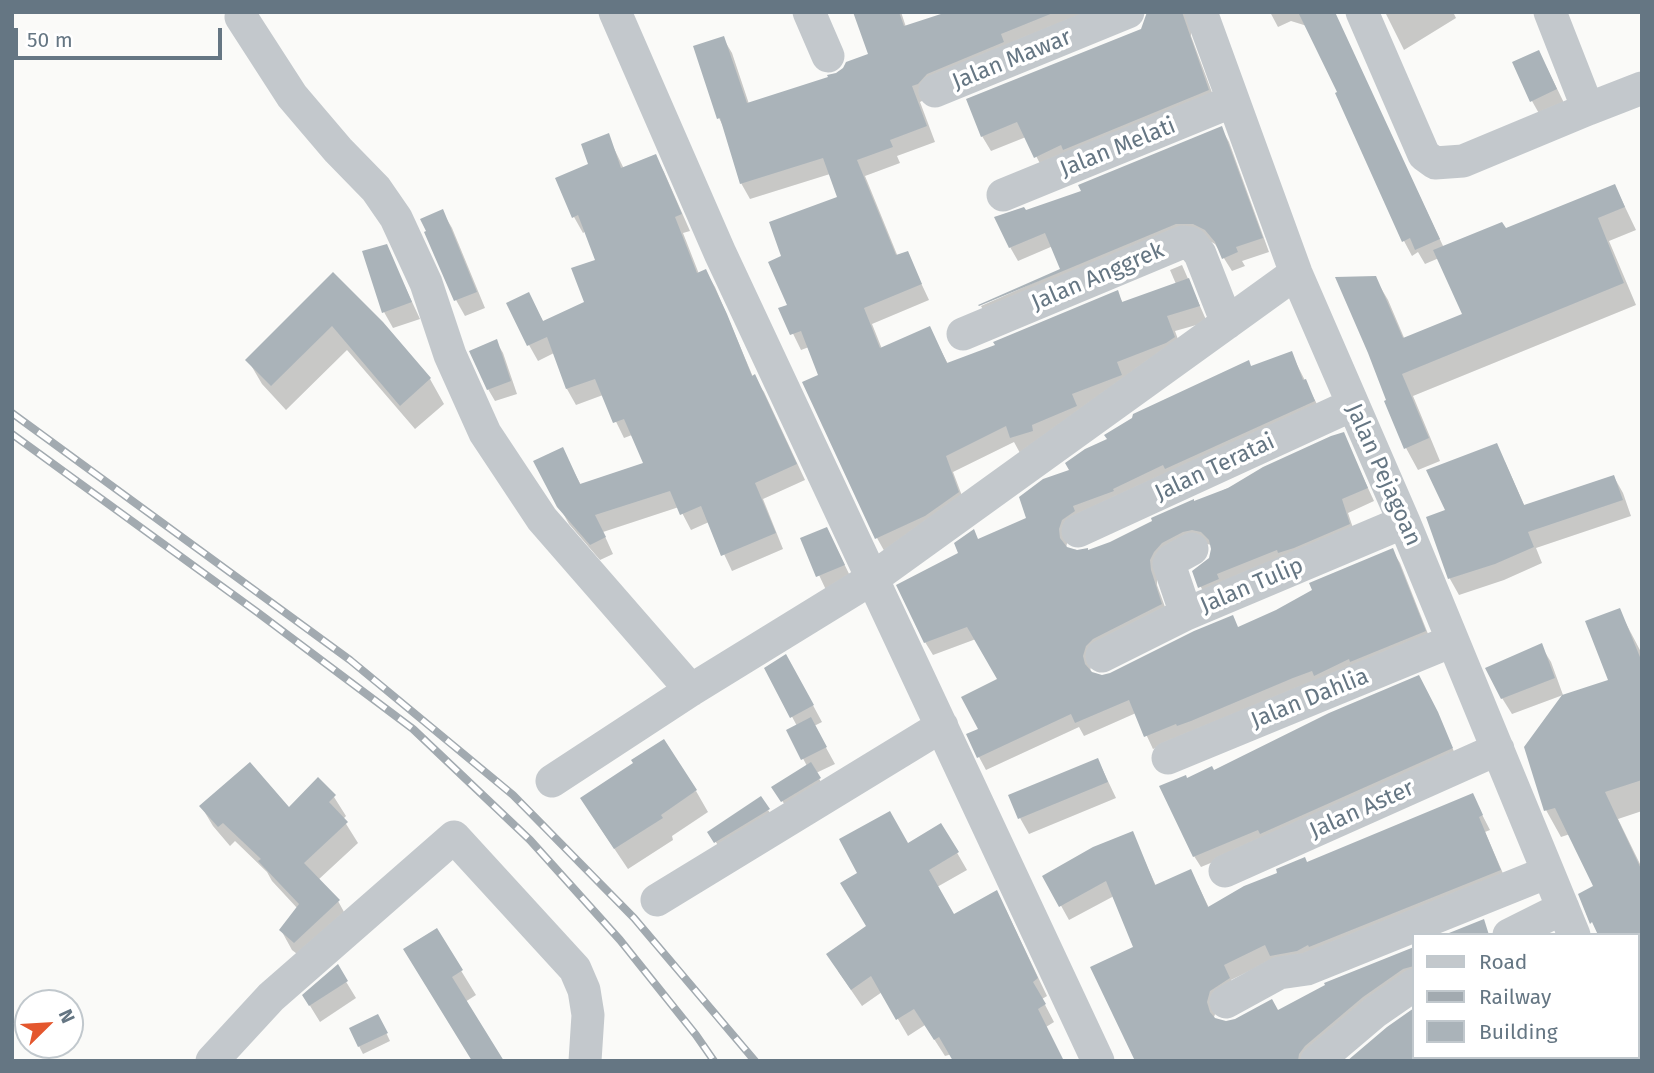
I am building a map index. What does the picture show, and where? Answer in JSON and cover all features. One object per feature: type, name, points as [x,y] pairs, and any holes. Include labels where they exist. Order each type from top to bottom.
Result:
[{"type":"street","points":[[615,12],[715,240],[1098,1061]]},
{"type":"street","points":[[809,12],[828,56]]},
{"type":"street","name":"Jalan Mawar","points":[[935,91],[1128,12]]},
{"type":"street","name":"Jalan Pejagoan","points":[[1201,12],[1296,273],[1404,522],[1569,922]]},
{"type":"street","points":[[1362,12],[1424,155],[1435,163],[1463,161],[1642,88]]},
{"type":"street","points":[[1550,12],[1588,109]]},
{"type":"street","points":[[242,17],[292,96],[376,189],[396,218],[426,283],[450,355],[485,433],[542,519],[691,690]]},
{"type":"street","name":"Jalan Melati","points":[[1003,195],[1233,101]]},
{"type":"street","name":"Jalan Anggrek","points":[[963,334],[1182,242],[1191,243],[1200,254],[1227,323]]},
{"type":"street","points":[[552,781],[691,690],[873,578],[1296,273]]},
{"type":"street","name":"Jalan Teratai","points":[[1078,531],[1352,405]]},
{"type":"street","name":"Jalan Tulip","points":[[1102,656],[1186,614],[1404,522]]},
{"type":"street","points":[[1186,614],[1169,565],[1172,560],[1192,549]]},
{"type":"street","name":"Jalan Dahlia","points":[[1168,758],[1452,641]]},
{"type":"street","points":[[657,900],[942,726]]},
{"type":"street","name":"Jalan Aster","points":[[1225,871],[1499,749]]},
{"type":"street","points":[[212,1061],[271,997],[454,837],[575,970],[584,990],[588,1015],[585,1061]]},
{"type":"street","points":[[1226,1002],[1279,973],[1307,968],[1548,872]]},
{"type":"street","points":[[1518,933],[1569,922]]},
{"type":"street","points":[[1317,1061],[1375,1012],[1412,986]]},
{"type":"building","points":[[853,12],[899,12],[904,26],[947,12],[1053,13],[1001,34],[1004,42],[927,74],[918,84],[912,86],[927,126],[890,140],[893,147],[857,160],[896,255],[908,251],[922,284],[864,308],[880,348],[930,326],[947,363],[995,345],[993,342],[1118,290],[1122,302],[1189,278],[1200,306],[1167,316],[1175,337],[1117,362],[1122,375],[1072,394],[1077,406],[1032,425],[1033,431],[1010,438],[1006,426],[946,456],[959,492],[925,516],[875,539],[802,382],[818,375],[801,331],[790,335],[778,308],[787,305],[768,262],[781,256],[769,222],[837,197],[823,158],[740,184],[720,118],[717,119],[693,46],[724,36],[747,103],[828,77],[827,75],[843,68],[846,62],[868,54]]},
{"type":"building","points":[[1147,12],[1182,12],[1209,90],[1063,150],[1061,145],[1034,158],[1017,122],[981,137],[966,99],[1141,29]]},
{"type":"building","points":[[1298,12],[1335,12],[1440,239],[1415,250],[1410,238],[1402,242],[1335,93],[1337,92]]},
{"type":"building","points":[[1539,50],[1557,89],[1530,102],[1512,62]]},
{"type":"building","points":[[1222,126],[1263,238],[1236,247],[1238,252],[1222,259],[1215,242],[1205,230],[1193,224],[1176,224],[978,305],[1060,269],[1045,233],[1009,248],[994,217],[1024,207],[1026,210],[1081,191],[1078,185]]},
{"type":"building","points":[[609,133],[621,168],[656,154],[682,214],[675,217],[697,273],[706,269],[752,376],[755,374],[797,464],[755,483],[776,533],[721,556],[701,506],[680,515],[670,491],[595,515],[606,537],[590,545],[557,507],[533,461],[563,447],[580,484],[643,463],[624,419],[613,423],[595,379],[566,389],[547,337],[527,346],[506,303],[529,292],[543,321],[584,302],[571,268],[595,260],[578,215],[572,218],[555,178],[588,164],[581,144]]},
{"type":"building","points":[[1615,184],[1625,207],[1598,218],[1624,283],[1402,374],[1429,438],[1404,449],[1368,353],[1335,277],[1376,276],[1403,338],[1462,314],[1433,250],[1502,222],[1506,228]]},
{"type":"building","points":[[443,209],[477,292],[454,301],[420,219]]},
{"type":"building","points":[[387,244],[412,302],[382,313],[362,251]]},
{"type":"building","points":[[333,272],[383,322],[431,378],[400,406],[332,326],[271,386],[245,360]]},
{"type":"building","points":[[497,339],[511,381],[487,390],[469,351]]},
{"type":"building","points":[[1292,351],[1303,380],[1306,379],[1315,401],[1165,469],[1163,465],[1113,489],[1114,491],[1073,506],[1075,511],[1062,520],[1060,538],[1067,547],[1077,550],[1088,550],[1110,542],[1152,521],[1151,518],[1228,488],[1263,467],[1344,432],[1368,488],[1342,499],[1350,524],[1294,548],[1278,553],[1277,550],[1217,574],[1219,579],[1198,588],[1192,571],[1209,558],[1209,540],[1201,532],[1192,530],[1162,543],[1150,560],[1162,604],[1093,639],[1086,646],[1083,656],[1085,664],[1092,672],[1102,675],[1233,615],[1238,627],[1312,590],[1309,583],[1393,548],[1426,631],[1350,662],[1349,659],[1314,676],[1312,671],[1293,678],[1191,721],[1144,737],[1129,700],[1075,723],[1071,714],[977,758],[966,734],[978,729],[961,697],[997,679],[967,627],[924,643],[896,585],[958,553],[954,543],[974,529],[978,539],[1026,518],[1019,497],[1043,479],[1069,470],[1065,463],[1085,449],[1107,439],[1104,435],[1132,418],[1133,414],[1249,360],[1251,366]]},
{"type":"building","points":[[1497,443],[1524,505],[1614,475],[1623,500],[1528,532],[1534,547],[1495,564],[1448,579],[1426,517],[1445,510],[1426,470]]},
{"type":"building","points":[[827,527],[845,565],[816,577],[800,538]]},
{"type":"building","points":[[1620,608],[1642,662],[1642,780],[1605,792],[1642,871],[1642,935],[1597,933],[1592,922],[1590,924],[1578,894],[1593,886],[1555,808],[1544,811],[1524,747],[1562,695],[1608,680],[1585,621]]},
{"type":"building","points":[[1542,643],[1555,678],[1501,699],[1485,668]]},
{"type":"building","points":[[786,654],[814,705],[790,718],[764,668]]},
{"type":"building","points":[[1419,675],[1453,748],[1260,834],[1258,830],[1193,857],[1159,786],[1186,775],[1187,778],[1212,766],[1214,770],[1329,713]]},
{"type":"building","points":[[811,717],[827,747],[801,760],[786,730]]},
{"type":"building","points":[[664,739],[697,790],[661,815],[663,818],[614,849],[580,798]]},
{"type":"building","points":[[1098,758],[1108,782],[1018,819],[1008,795]]},
{"type":"building","points":[[250,762],[289,807],[318,777],[336,795],[329,802],[348,822],[304,863],[340,900],[294,943],[279,930],[299,904],[258,861],[261,859],[223,823],[218,827],[199,806]]},
{"type":"building","points":[[811,762],[821,778],[781,802],[771,787]]},
{"type":"building","points":[[1473,793],[1483,815],[1479,817],[1501,870],[1309,947],[1308,945],[1297,951],[1270,956],[1265,945],[1224,965],[1230,978],[1210,991],[1207,1002],[1215,1018],[1226,1021],[1272,999],[1278,1010],[1325,985],[1324,983],[1412,948],[1412,967],[1403,969],[1363,997],[1305,1046],[1298,1061],[1135,1061],[1090,967],[1133,947],[1106,881],[1059,907],[1042,876],[1093,847],[1133,831],[1155,885],[1191,869],[1208,907],[1244,886],[1277,873],[1276,869],[1305,857],[1307,862]]},
{"type":"building","points":[[761,796],[770,809],[714,843],[707,832]]},
{"type":"building","points":[[890,811],[908,843],[941,823],[959,852],[929,870],[954,914],[997,890],[1038,978],[1033,982],[1046,1004],[1038,1009],[1064,1061],[953,1061],[939,1037],[934,1040],[914,1009],[896,1020],[871,976],[851,990],[826,954],[866,926],[840,883],[857,873],[839,839]]},
{"type":"building","points":[[1484,919],[1488,933],[1449,933]]},
{"type":"building","points":[[437,928],[463,970],[452,977],[504,1061],[472,1061],[403,949]]},
{"type":"building","points":[[338,964],[348,981],[309,1006],[302,995]]},
{"type":"building","points":[[1412,1009],[1414,1061],[1347,1061]]},
{"type":"building","points":[[378,1014],[388,1033],[358,1047],[349,1028]]},
{"type":"railway","points":[[12,413],[350,660],[513,795],[634,918],[755,1061]]},
{"type":"railway","points":[[12,434],[413,729],[530,840],[620,940],[714,1061]]}]
